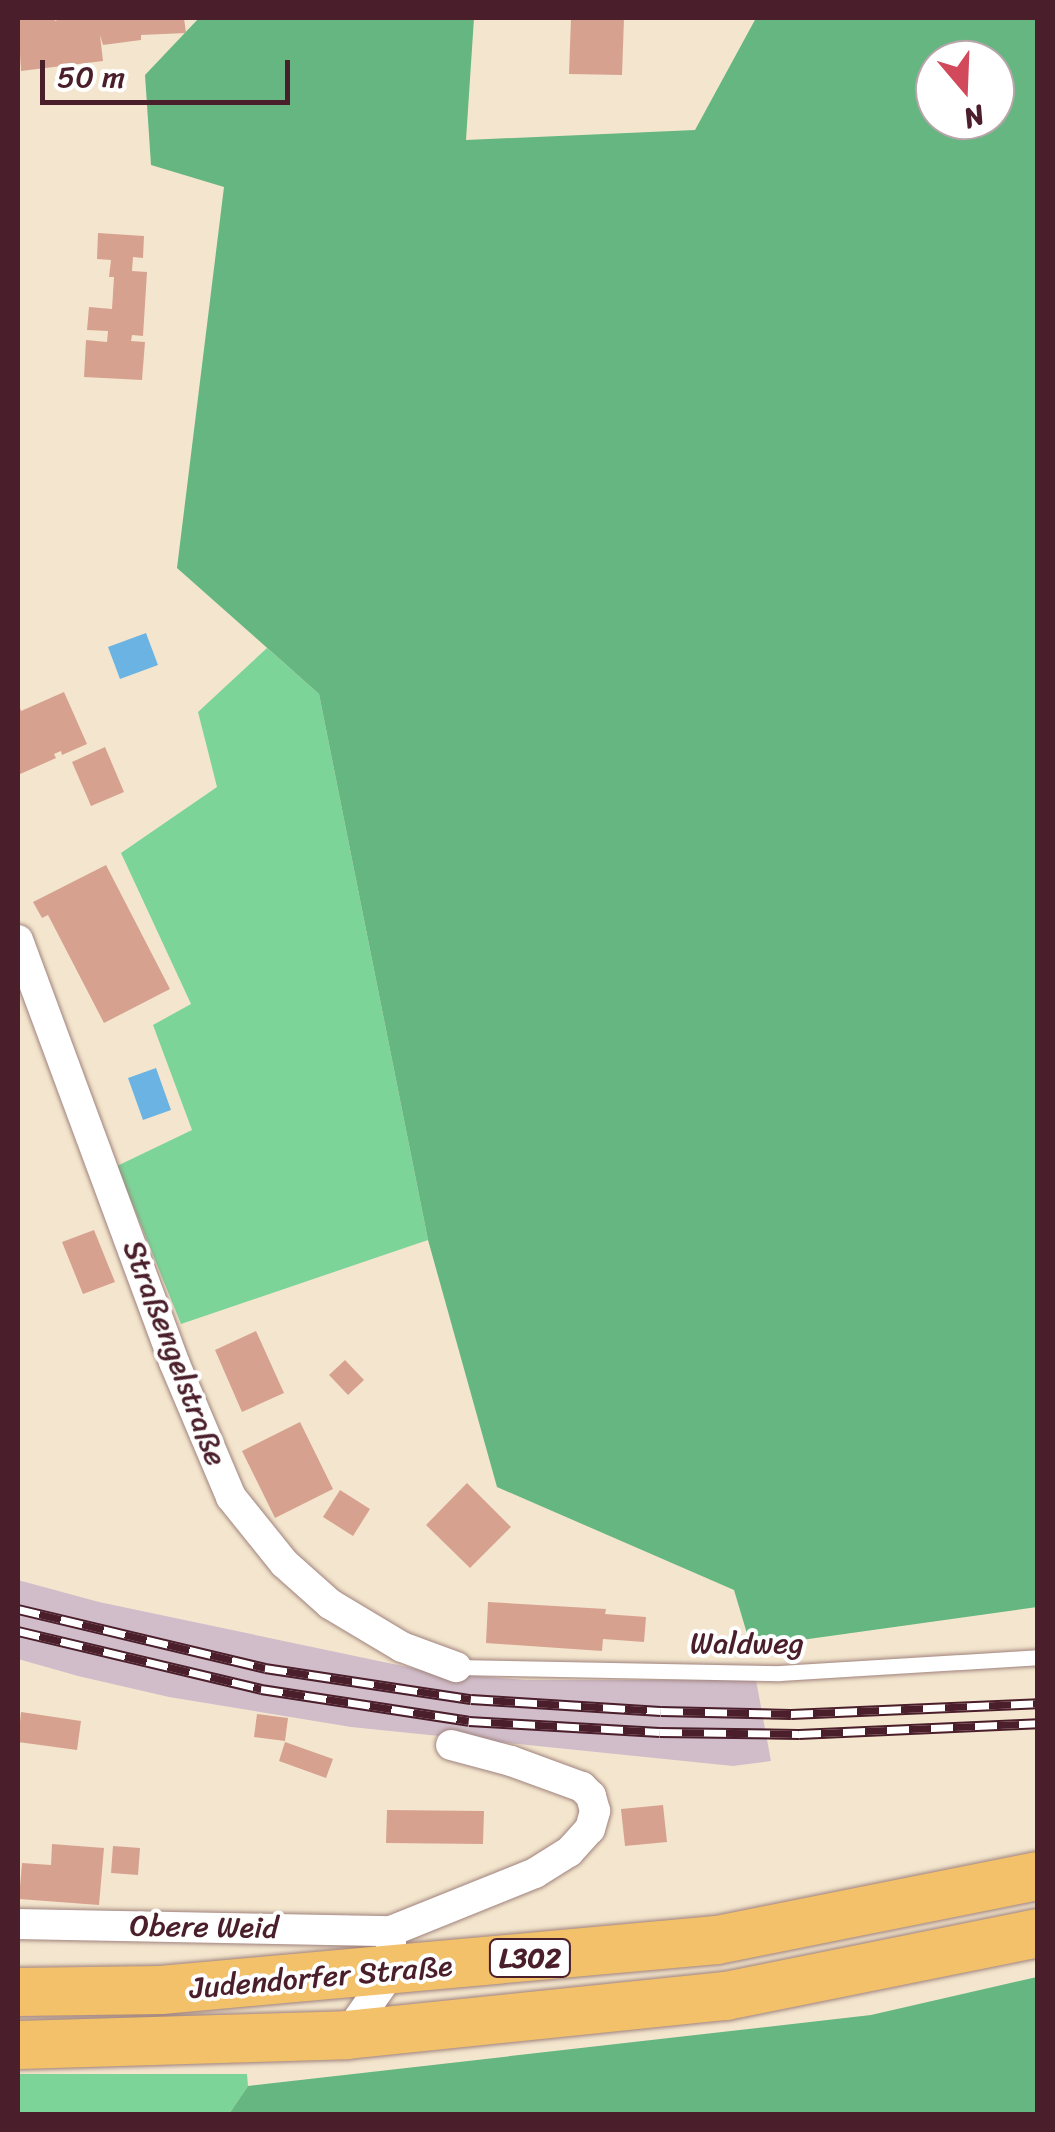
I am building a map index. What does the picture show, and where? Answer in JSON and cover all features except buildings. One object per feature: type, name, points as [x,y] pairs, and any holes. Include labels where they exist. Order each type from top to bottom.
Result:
[{"type":"main road","name":"Judendorfer Straße","points":[[18,1992],[161,1990],[391,1951],[717,1940],[1038,1876]]},
{"type":"main road","name":"Judendorfer Straße","points":[[18,2045],[347,2034],[726,1996],[1038,1933]]},
{"type":"street","name":"Straßengelstraße","points":[[18,940],[174,1362],[232,1497],[284,1563],[330,1604],[402,1647],[456,1667]]},
{"type":"street","points":[[347,2034],[391,1951],[536,1873],[568,1852],[590,1830],[595,1811],[592,1796],[582,1787],[451,1745]]},
{"type":"street","name":"Obere Weid","points":[[18,1924],[391,1951]]},
{"type":"lane","name":"Waldweg","points":[[456,1667],[780,1673],[1038,1657]]},
{"type":"shaded area","points":[[18,1580],[99,1602],[431,1672],[525,1680],[756,1680],[771,1761],[733,1766],[351,1727],[169,1697],[78,1676],[18,1659]]},
{"type":"green space","points":[[199,18],[474,18],[466,140],[695,130],[756,18],[1037,18],[1037,1607],[751,1647],[734,1590],[497,1487],[428,1240],[319,694],[177,568],[224,187],[151,165],[145,75]]},
{"type":"green space","points":[[267,648],[319,694],[428,1240],[181,1324],[117,1166],[192,1130],[153,1025],[191,1004],[121,853],[217,787],[198,712]]},
{"type":"green space","points":[[1037,1977],[1037,2114],[229,2114],[248,2086],[871,2015]]},
{"type":"green space","points":[[18,2074],[247,2074],[248,2086],[229,2114],[18,2114]]},
{"type":"water","points":[[146,633],[158,665],[120,679],[108,647]]},
{"type":"water","points":[[156,1068],[171,1110],[143,1120],[128,1078]]},
{"type":"railway","points":[[18,1609],[265,1668],[471,1699],[661,1711],[791,1714],[1038,1703]]},
{"type":"railway","points":[[18,1631],[261,1689],[469,1721],[660,1732],[799,1734],[1038,1723]]}]
